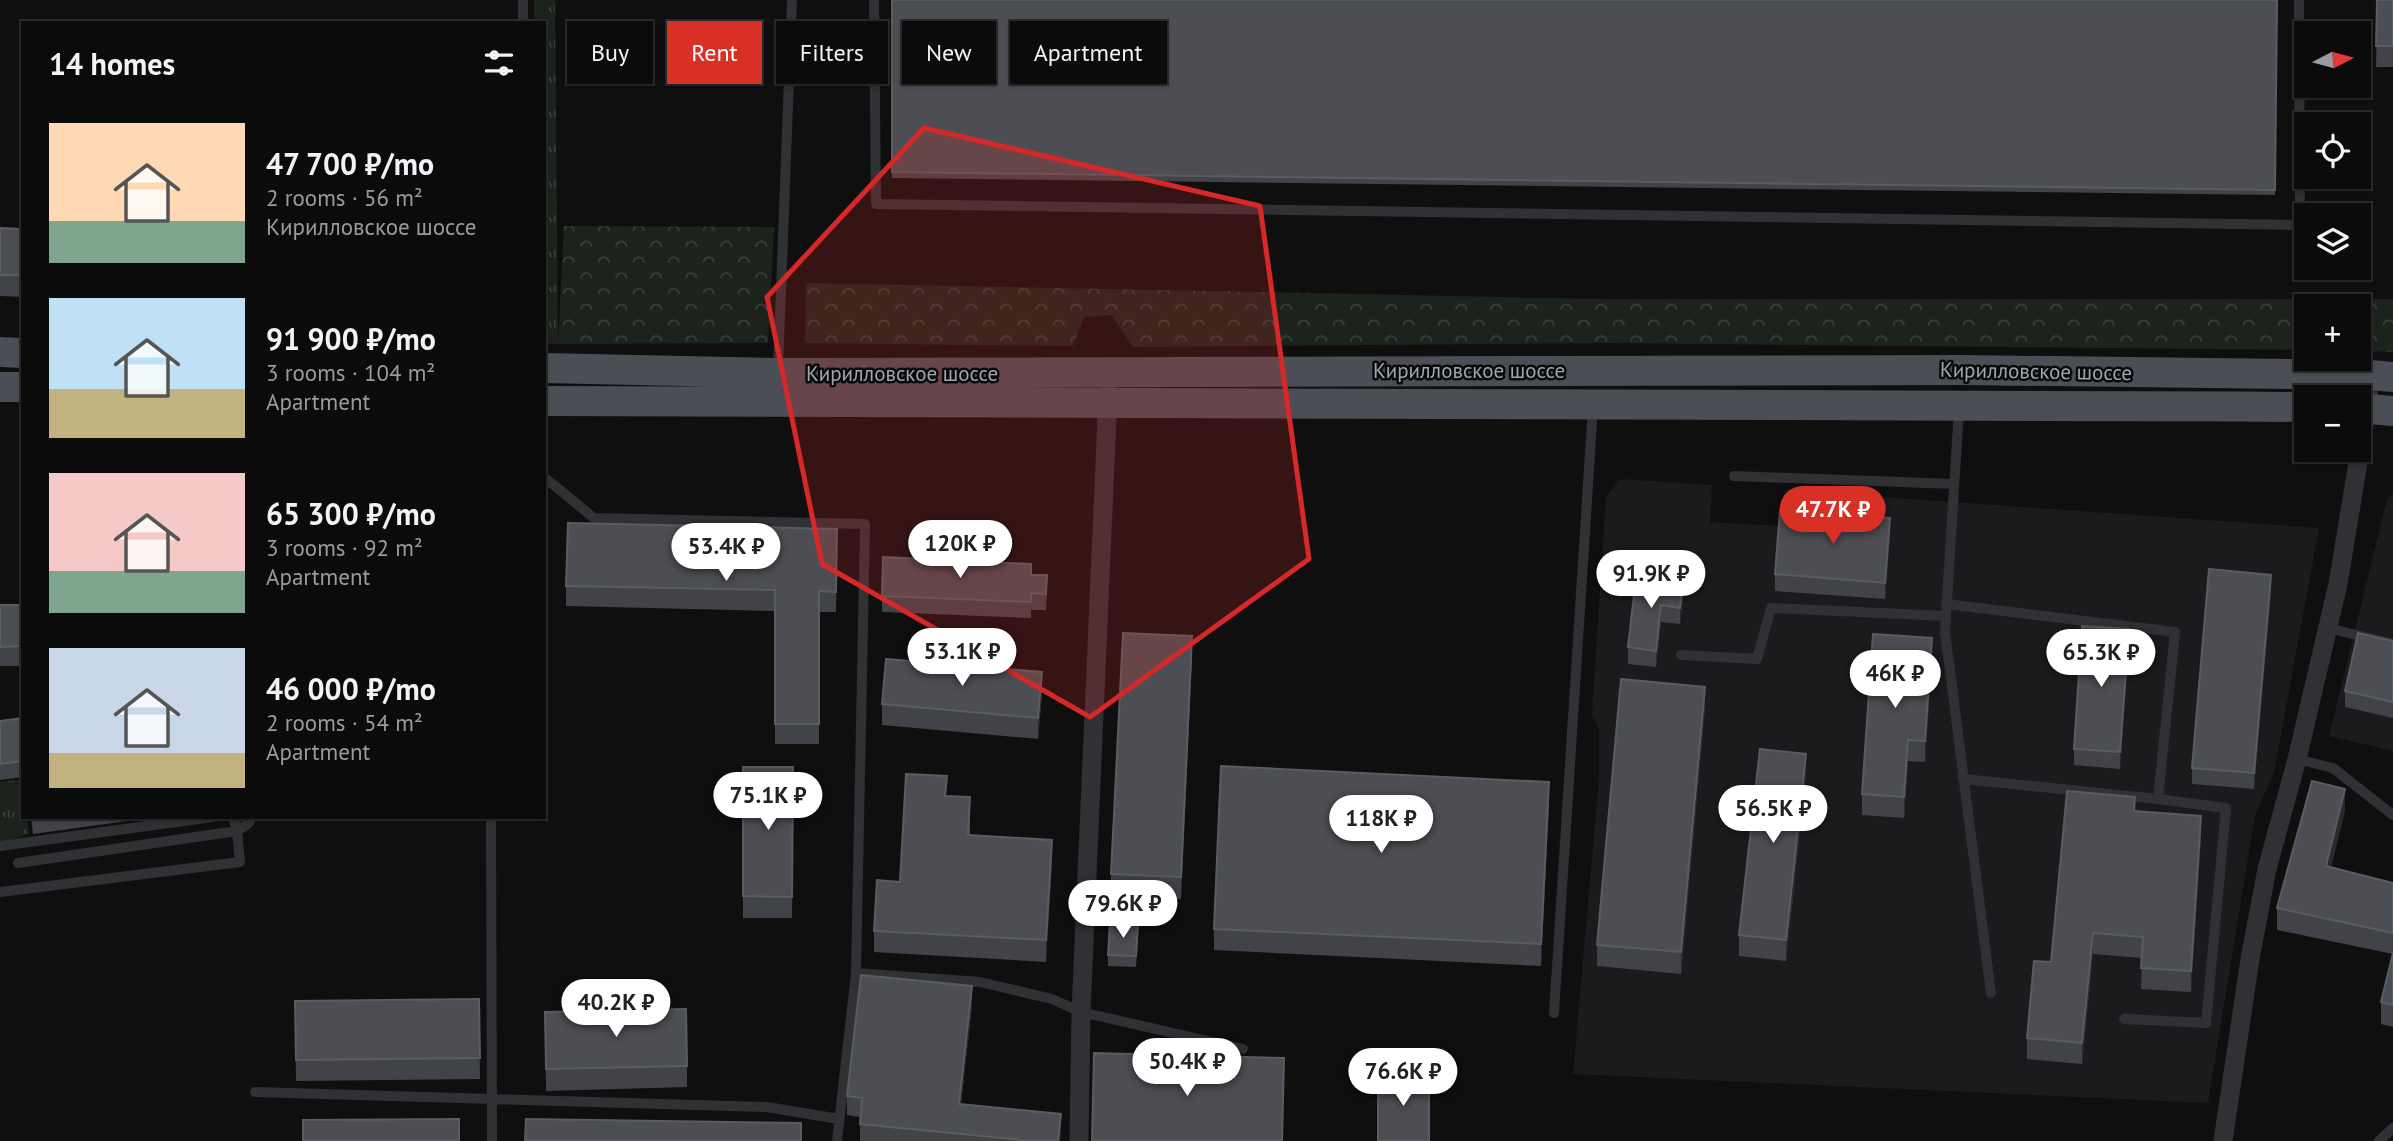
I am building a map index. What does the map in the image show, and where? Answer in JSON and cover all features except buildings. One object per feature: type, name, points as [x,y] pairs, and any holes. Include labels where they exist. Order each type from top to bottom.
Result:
[{"type":"main road","points":[[0,352],[21,353]]},
{"type":"main road","name":"Кирилловское шоссе","points":[[546,368],[778,373],[1962,370],[2381,376]]},
{"type":"main road","points":[[0,387],[21,387]]},
{"type":"main road","name":"Кирилловское шоссе","points":[[546,401],[1109,406],[2294,407]]},
{"type":"street","points":[[1079,1141],[1082,1012],[1109,406],[1108,372]]},
{"type":"street","points":[[2223,1141],[2250,959],[2267,869],[2297,760],[2328,628],[2381,376]]},
{"type":"lane","points":[[523,0],[523,21]]},
{"type":"lane","points":[[778,373],[792,0]]},
{"type":"lane","points":[[874,0],[876,204],[2300,225],[2299,0]]},
{"type":"lane","points":[[1960,405],[1945,632],[1991,993]]},
{"type":"lane","points":[[1554,1013],[1593,407]]},
{"type":"lane","points":[[1734,476],[1954,484]]},
{"type":"lane","points":[[546,479],[594,518],[864,524],[856,973],[837,1141]]},
{"type":"lane","points":[[1947,604],[2175,632],[2158,799]]},
{"type":"lane","points":[[1681,655],[1757,659],[1770,608],[1946,616]]},
{"type":"lane","points":[[2328,628],[2393,644]]},
{"type":"lane","points":[[2297,760],[2333,768],[2393,815]]},
{"type":"lane","points":[[1963,779],[2226,808],[2206,1023],[2124,1019]]},
{"type":"lane","points":[[0,846],[198,819]]},
{"type":"lane","points":[[0,892],[240,862],[234,819]]},
{"type":"lane","points":[[18,863],[237,831],[250,819]]},
{"type":"lane","points":[[491,819],[492,1141]]},
{"type":"lane","points":[[856,973],[980,982],[1052,999],[1082,1012],[1243,1049]]},
{"type":"lane","points":[[254,1092],[767,1107],[839,1119]]},
{"type":"lane","points":[[2379,1141],[2392,1130]]},
{"type":"highlighted area","points":[[924,128],[1260,206],[1309,559],[1090,717],[822,564],[767,297]]},
{"type":"shaded area","points":[[1621,479],[1712,485],[1710,522],[1779,526],[1785,490],[2319,528],[2274,773],[2255,815],[2208,1103],[1573,1074],[1599,779],[1599,729],[1592,714],[1606,496]]},
{"type":"shaded area","points":[[2393,494],[2393,751],[2329,736],[2387,499]]},
{"type":"green space","points":[[534,0],[555,0],[558,344],[546,343],[546,21],[534,21]]},
{"type":"green space","points":[[564,226],[774,227],[768,343],[558,344]]},
{"type":"green space","points":[[806,283],[1603,299],[2294,299],[2294,350],[1609,343],[1133,347],[1112,315],[1084,317],[1073,346],[805,343]]},
{"type":"green space","points":[[2371,299],[2393,299],[2393,352],[2371,351]]},
{"type":"green space","points":[[21,779],[21,819],[27,819],[29,833],[0,842],[0,782]]}]
